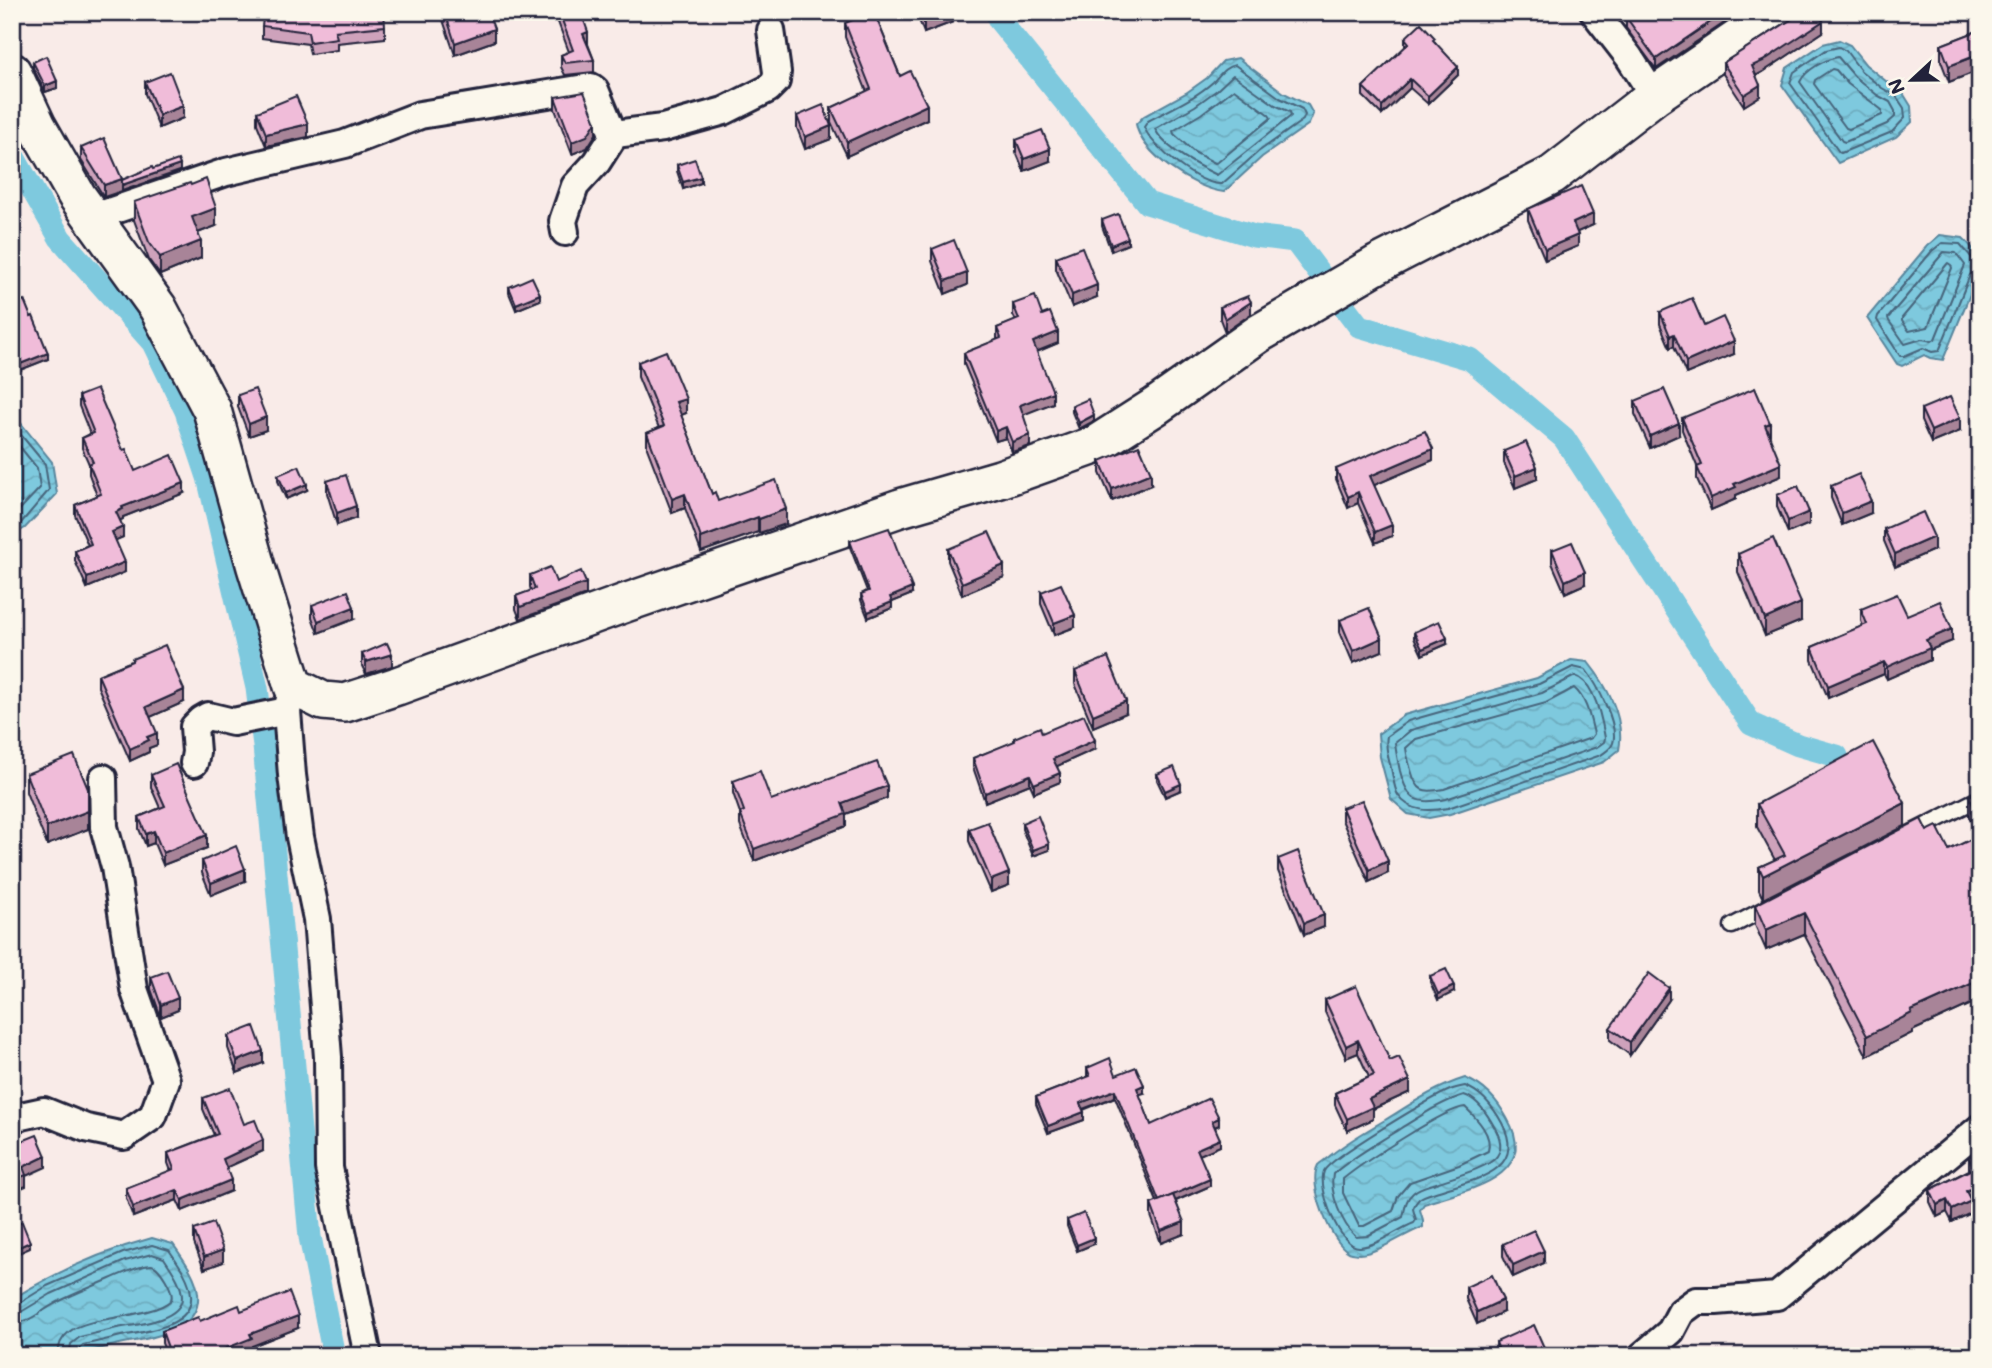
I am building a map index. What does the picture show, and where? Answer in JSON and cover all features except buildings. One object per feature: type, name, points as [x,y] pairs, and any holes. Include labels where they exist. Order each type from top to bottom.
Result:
[{"type":"main road","points":[[12,72],[37,126],[77,196],[158,308],[212,410],[256,567],[284,704],[323,701],[345,703],[900,508],[1000,479],[1095,445],[1258,334],[1378,264],[1552,175],[1654,96],[1781,12]]},
{"type":"street","points":[[1594,12],[1629,57],[1654,96]]},
{"type":"street","points":[[615,134],[663,128],[724,111],[768,89],[776,81],[777,72],[771,30]]},
{"type":"street","points":[[94,218],[226,172],[345,144],[420,115],[592,87],[615,134]]},
{"type":"street","points":[[565,232],[563,221],[575,186],[597,162],[615,134]]},
{"type":"street","points":[[194,763],[194,727],[201,720],[208,716],[233,722],[284,704],[300,837],[317,919],[328,1057],[329,1168],[368,1356]]},
{"type":"street","points":[[12,1118],[44,1111],[86,1128],[124,1136],[153,1116],[166,1080],[134,989],[115,867],[104,827],[103,778]]},
{"type":"street","points":[[1642,1356],[1671,1331],[1681,1312],[1696,1301],[1777,1296],[1980,1128]]},
{"type":"lane","points":[[1893,843],[1980,798]]},
{"type":"lane","points":[[1732,926],[1781,900]]},
{"type":"water","points":[[1839,40],[1850,45],[1866,65],[1901,90],[1911,106],[1912,122],[1896,137],[1838,163],[1782,85],[1787,68],[1823,44]]},
{"type":"water","points":[[1238,58],[1284,93],[1308,105],[1313,114],[1309,124],[1262,157],[1224,192],[1185,177],[1158,158],[1140,135],[1136,124],[1144,116],[1207,78],[1223,61]]},
{"type":"water","points":[[1940,235],[1963,238],[1975,252],[1980,270],[1943,360],[1924,355],[1902,366],[1897,364],[1867,318],[1927,246]]},
{"type":"water","points":[[12,412],[52,462],[57,494],[25,528],[12,536]]},
{"type":"water","points":[[1571,660],[1588,662],[1608,692],[1617,715],[1619,750],[1604,762],[1450,814],[1429,818],[1408,814],[1391,799],[1380,757],[1378,734],[1404,715],[1537,678]]},
{"type":"water","points":[[1465,1078],[1490,1094],[1507,1118],[1515,1138],[1515,1155],[1507,1168],[1478,1186],[1424,1204],[1420,1210],[1423,1227],[1367,1253],[1349,1252],[1328,1226],[1318,1199],[1315,1174],[1318,1165],[1350,1141],[1414,1102]]},
{"type":"water","points":[[152,1238],[173,1244],[195,1280],[197,1306],[192,1317],[183,1325],[160,1335],[86,1352],[82,1356],[12,1356],[12,1299],[80,1263]]},
{"type":"waterway","points":[[996,12],[999,20],[1147,203],[1254,236],[1295,241],[1359,326],[1470,359],[1564,438],[1751,724],[1798,745],[1837,756]]},
{"type":"waterway","points":[[12,154],[60,238],[153,343],[186,411],[208,477],[257,688],[310,1237],[334,1356]]}]
